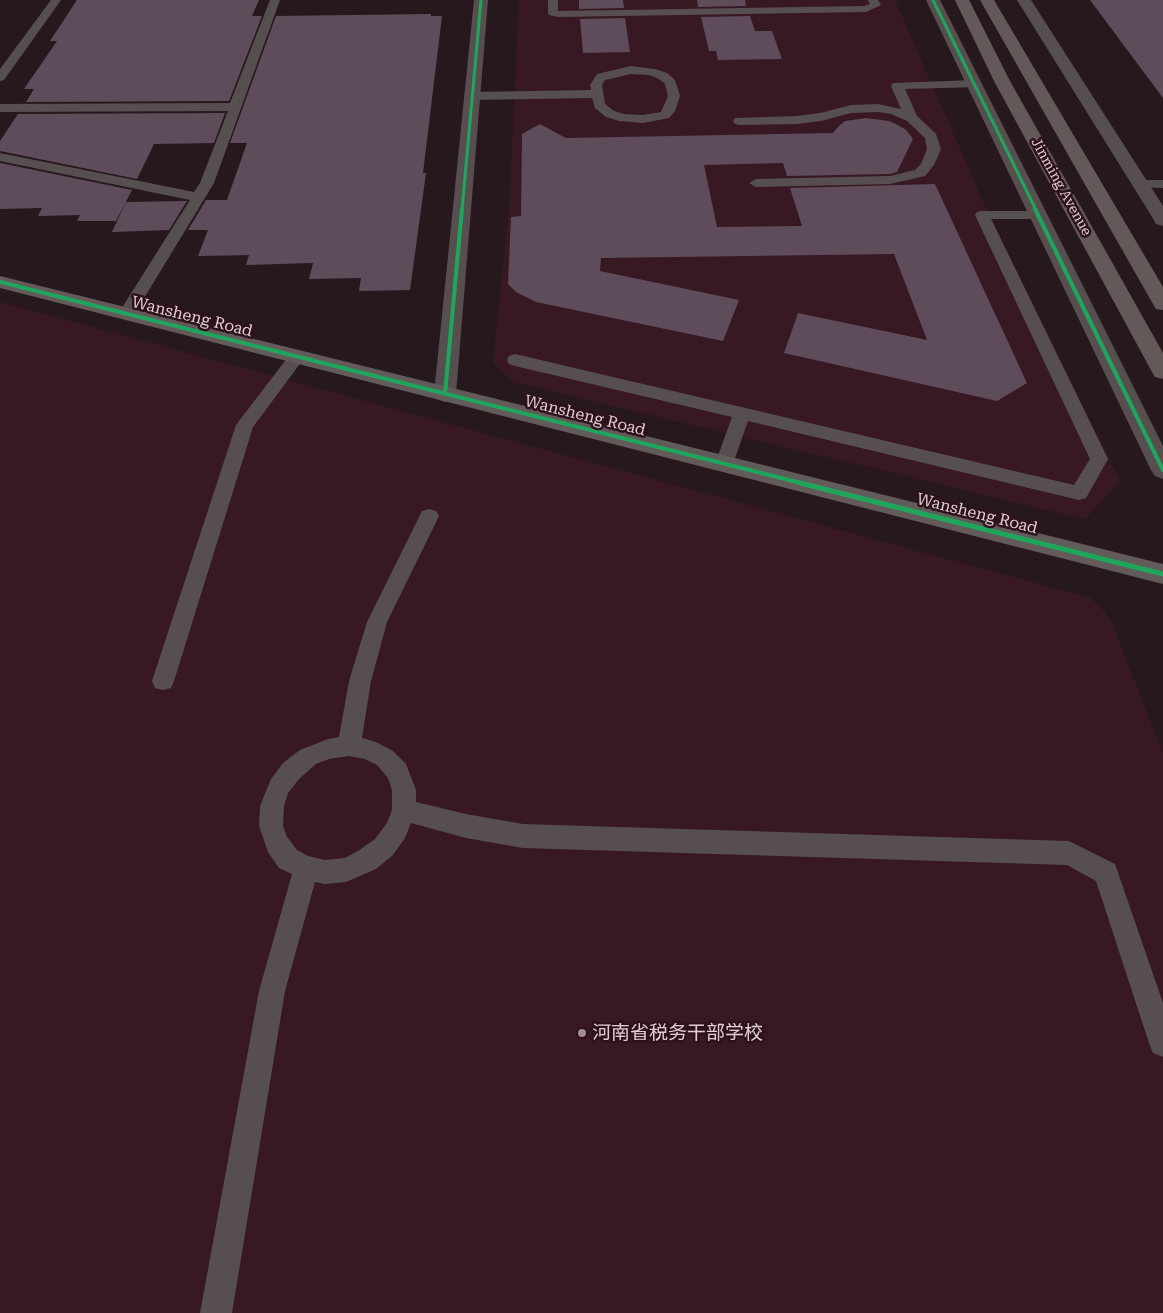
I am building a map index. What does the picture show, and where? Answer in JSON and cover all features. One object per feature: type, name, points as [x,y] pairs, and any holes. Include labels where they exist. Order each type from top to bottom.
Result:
[{"type":"main road","name":"Jinming Avenue","points":[[962,0],[1002,81],[1163,372]]},
{"type":"main road","name":"Jinming Avenue","points":[[987,0],[1163,304]]},
{"type":"street","points":[[445,394],[481,0]]},
{"type":"street","points":[[932,0],[975,84],[1163,470]]},
{"type":"street","points":[[1024,0],[1163,220]]},
{"type":"street","name":"Wansheng Road","points":[[0,282],[1163,574]]},
{"type":"lane","points":[[0,78],[56,0]]},
{"type":"lane","points":[[126,314],[213,170],[275,0]]},
{"type":"lane","points":[[553,0],[553,12],[558,14],[866,9],[876,6],[873,0]]},
{"type":"lane","points":[[631,70],[651,72],[662,76],[672,84],[674,96],[669,112],[665,115],[643,120],[623,118],[610,114],[599,105],[597,94],[596,85],[601,77],[631,70]]},
{"type":"lane","points":[[911,118],[897,86],[975,84]]},
{"type":"lane","points":[[472,96],[597,94]]},
{"type":"lane","points":[[0,108],[236,107]]},
{"type":"lane","points":[[739,121],[797,120],[821,117],[851,109],[878,108],[894,111],[911,118],[931,137],[934,149],[927,165],[920,173],[890,180],[756,183]]},
{"type":"lane","points":[[0,156],[197,197]]},
{"type":"lane","points":[[1140,184],[1163,184]]},
{"type":"lane","points":[[515,360],[1079,493],[1098,459],[982,215],[1039,215]]},
{"type":"lane","points":[[163,681],[245,425],[297,357]]},
{"type":"lane","points":[[724,464],[742,413]]},
{"type":"lane","points":[[349,746],[360,681],[378,622],[429,516]]},
{"type":"lane","points":[[349,746],[368,749],[385,758],[398,772],[404,790],[404,810],[397,830],[384,847],[367,860],[346,870],[325,872],[306,868],[288,859],[277,844],[271,826],[274,800],[279,787],[291,771],[308,757],[328,749],[349,746]]},
{"type":"lane","points":[[404,810],[466,826],[523,836],[1069,852],[1106,873],[1163,1043]]},
{"type":"lane","points":[[216,1313],[272,991],[306,868]]},
{"type":"shaded area","points":[[519,0],[895,0],[983,201],[1120,481],[1085,519],[513,382],[493,362],[509,209]]},
{"type":"shaded area","name":"河南省税务干部学校","points":[[0,302],[1091,598],[1104,611],[1112,623],[1163,753],[1163,1313],[0,1313]]},
{"type":"building","points":[[77,0],[259,0],[252,16],[262,16],[229,101],[26,102],[34,89],[24,89],[57,41],[50,41]]},
{"type":"building","points":[[579,0],[623,0],[624,8],[579,9]]},
{"type":"building","points":[[697,0],[745,0],[746,6],[698,7]]},
{"type":"building","points":[[1090,0],[1163,0],[1163,98]]},
{"type":"building","points":[[431,14],[431,16],[442,16],[423,173],[426,173],[410,290],[359,291],[361,278],[309,279],[313,263],[246,265],[249,255],[198,256],[208,230],[188,230],[206,200],[227,200],[247,143],[230,143],[276,16]]},
{"type":"building","points":[[750,16],[755,31],[772,31],[782,59],[718,60],[716,51],[709,51],[701,17]]},
{"type":"building","points":[[625,18],[630,52],[583,53],[580,19]]},
{"type":"building","points":[[225,113],[214,143],[154,144],[137,179],[0,151],[0,141],[18,114]]},
{"type":"building","points":[[866,118],[889,121],[898,125],[906,130],[913,139],[897,172],[890,174],[787,176],[783,163],[704,165],[717,227],[802,226],[790,188],[935,184],[1027,383],[997,401],[784,353],[798,313],[927,340],[894,254],[601,258],[600,271],[739,300],[723,341],[536,302],[516,292],[508,284],[511,217],[521,216],[522,134],[540,124],[566,138],[833,133],[845,121]]},
{"type":"building","points":[[0,163],[132,190],[116,221],[77,221],[80,215],[38,216],[42,208],[0,209]]},
{"type":"building","points":[[187,201],[169,230],[112,232],[126,202]]},
{"type":"cycle path","points":[[445,394],[481,0]]},
{"type":"cycle path","points":[[933,0],[1163,470]]},
{"type":"cycle path","points":[[0,282],[1163,574]]},
{"type":"place","name":"河南省税务干部学校","points":[[582,1033]]}]
